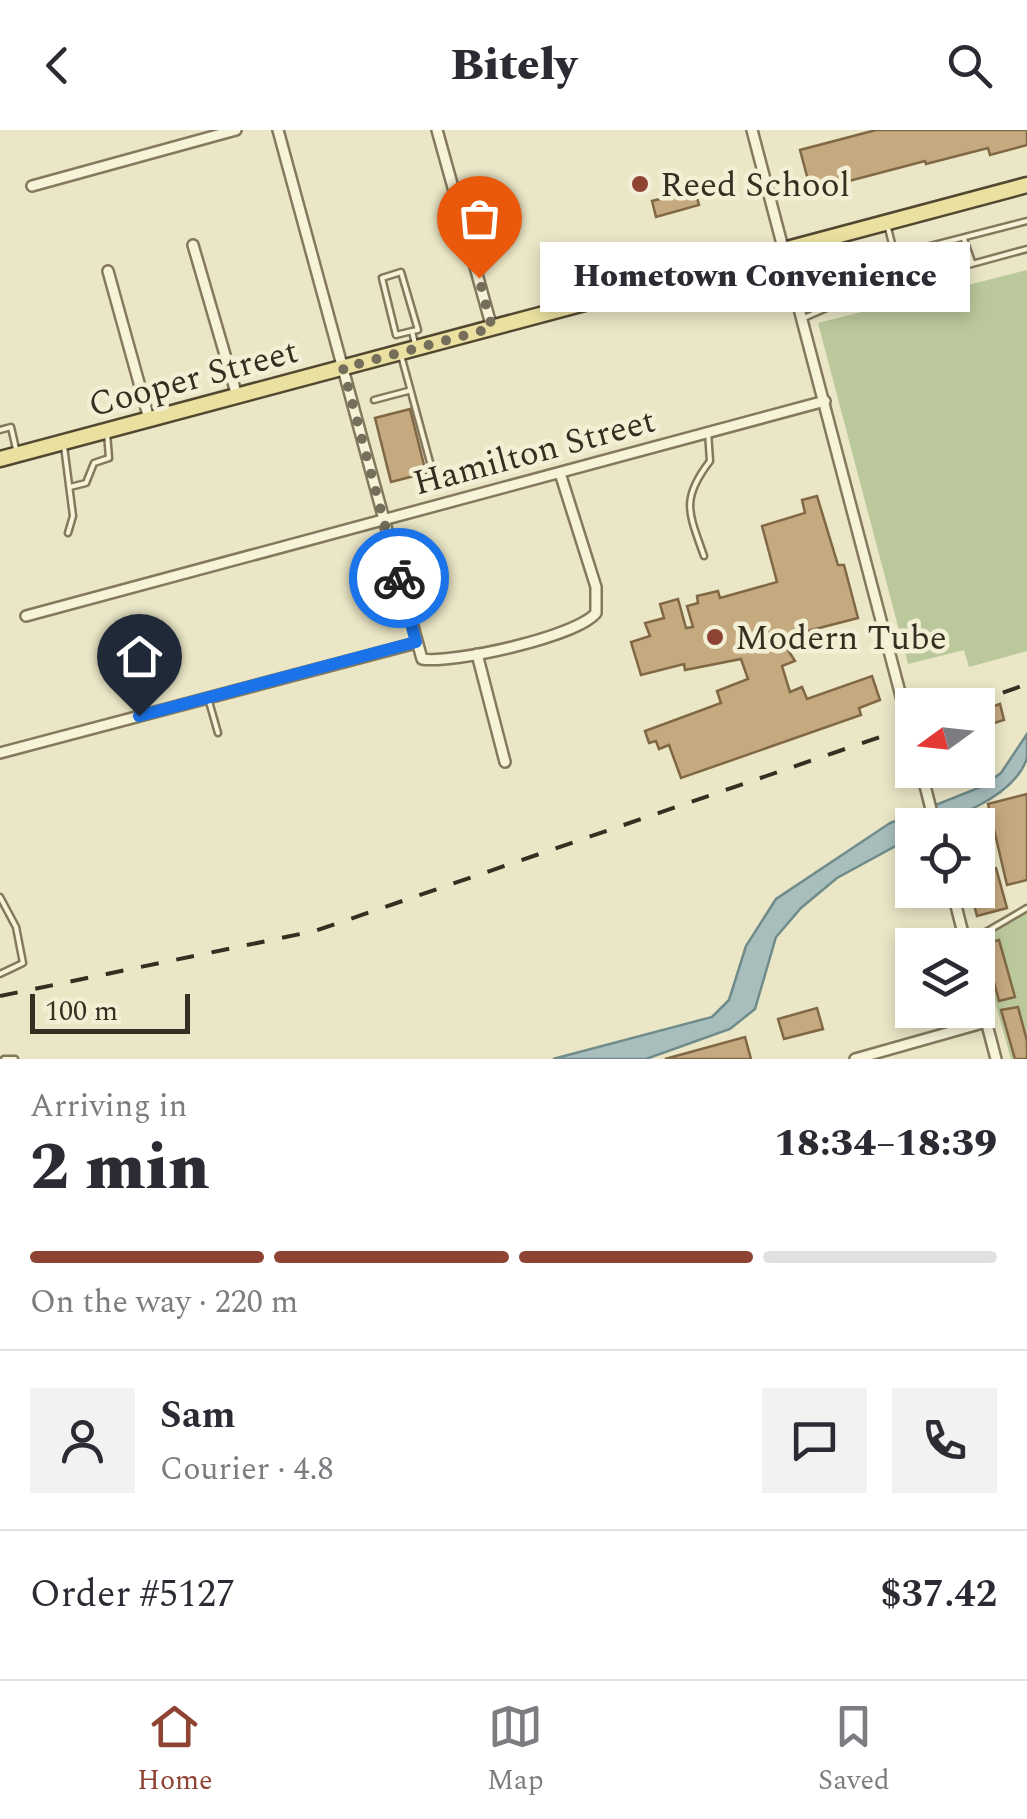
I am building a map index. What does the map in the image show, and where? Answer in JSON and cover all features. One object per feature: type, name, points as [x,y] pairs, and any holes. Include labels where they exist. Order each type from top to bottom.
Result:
[{"type":"main road","name":"Cooper Street","points":[[0,459],[1027,185]]},
{"type":"street","points":[[32,186],[236,130]]},
{"type":"street","points":[[278,130],[422,659],[441,662],[478,654],[581,626],[596,613],[596,587],[560,472]]},
{"type":"street","points":[[438,130],[492,328]]},
{"type":"street","points":[[752,130],[899,688]]},
{"type":"street","points":[[193,245],[236,396]]},
{"type":"street","points":[[108,271],[149,419]]},
{"type":"street","name":"Hamilton Street","points":[[26,616],[825,400]]},
{"type":"street","points":[[0,752],[416,642]]},
{"type":"street","points":[[478,654],[505,762]]},
{"type":"street","points":[[854,1059],[965,1028]]},
{"type":"street","points":[[988,1028],[996,1059]]},
{"type":"lane","points":[[803,318],[829,307],[822,283],[829,272],[1027,222]]},
{"type":"lane","points":[[887,223],[905,278],[913,280],[1027,249]]},
{"type":"lane","points":[[964,239],[972,262]]},
{"type":"lane","points":[[401,272],[418,330],[412,331],[396,335],[382,278],[401,272]]},
{"type":"lane","points":[[412,331],[408,351],[410,390],[431,466]]},
{"type":"lane","points":[[374,400],[410,390]]},
{"type":"lane","points":[[0,430],[11,427],[18,454]]},
{"type":"lane","points":[[70,487],[86,483],[94,463],[109,458],[106,430]]},
{"type":"lane","points":[[704,556],[687,509],[693,482],[710,461],[708,432]]},
{"type":"lane","points":[[63,442],[73,516],[68,533]]},
{"type":"lane","points":[[208,698],[218,733]]},
{"type":"lane","points":[[0,897],[16,928],[23,963],[0,974]]},
{"type":"lane","points":[[993,928],[1027,908]]},
{"type":"lane","points":[[4,1059],[15,1059]]},
{"type":"green space","points":[[1027,270],[1027,651],[969,667],[964,650],[908,664],[818,323]]},
{"type":"green space","points":[[1027,911],[1027,1059],[1011,1059],[995,1002],[995,931]]},
{"type":"water","points":[[1027,734],[1027,758],[1020,772],[995,796],[974,808],[928,808],[978,788],[995,788],[995,777]]},
{"type":"water","points":[[895,821],[895,846],[837,878],[801,908],[776,937],[755,1009],[730,1029],[646,1059],[553,1059],[712,1017],[729,1000],[746,946],[776,899]]},
{"type":"building","points":[[876,130],[1027,130],[1027,145],[990,155],[988,148],[926,164],[925,161],[811,191],[800,150]]},
{"type":"building","points":[[695,190],[699,205],[656,217],[652,201]]},
{"type":"building","points":[[410,409],[426,473],[391,482],[375,418]]},
{"type":"building","name":"Modern Tube","points":[[817,496],[838,565],[844,565],[858,618],[780,638],[795,661],[782,666],[790,692],[802,687],[807,699],[872,676],[880,700],[859,708],[861,715],[681,778],[669,745],[659,749],[656,741],[649,743],[645,731],[721,703],[717,691],[748,679],[741,659],[685,670],[684,664],[641,675],[631,642],[650,636],[645,623],[664,618],[660,604],[678,599],[686,628],[693,627],[687,606],[698,603],[697,596],[718,591],[720,598],[777,582],[762,526],[805,513],[802,500]]},
{"type":"building","points":[[1000,704],[1004,720],[995,723],[995,706]]},
{"type":"building","points":[[1027,794],[1027,880],[1007,885],[995,834],[995,808],[989,808],[988,804]]},
{"type":"building","points":[[995,868],[1007,908],[977,916],[975,908],[995,908]]},
{"type":"building","points":[[999,940],[1015,997],[999,1001],[995,986],[995,941]]},
{"type":"building","points":[[1018,1007],[1027,1041],[1027,1059],[1015,1059],[1001,1010]]},
{"type":"building","points":[[817,1008],[823,1029],[784,1039],[778,1019]]},
{"type":"building","points":[[745,1037],[751,1059],[665,1059]]},
{"type":"railway","points":[[995,696],[1027,684]]},
{"type":"railway","points":[[0,996],[315,931],[895,732]]},
{"type":"way so far","points":[[399,578],[343,368],[492,328],[479,278]]},
{"type":"place","name":"Reed School","points":[[640,184]]},
{"type":"place","name":"Hometown Convenience","points":[[479,278]]},
{"type":"place","name":"Modern Tube","points":[[715,637]]},
{"type":"route","points":[[139,716],[416,642],[399,578]]}]
